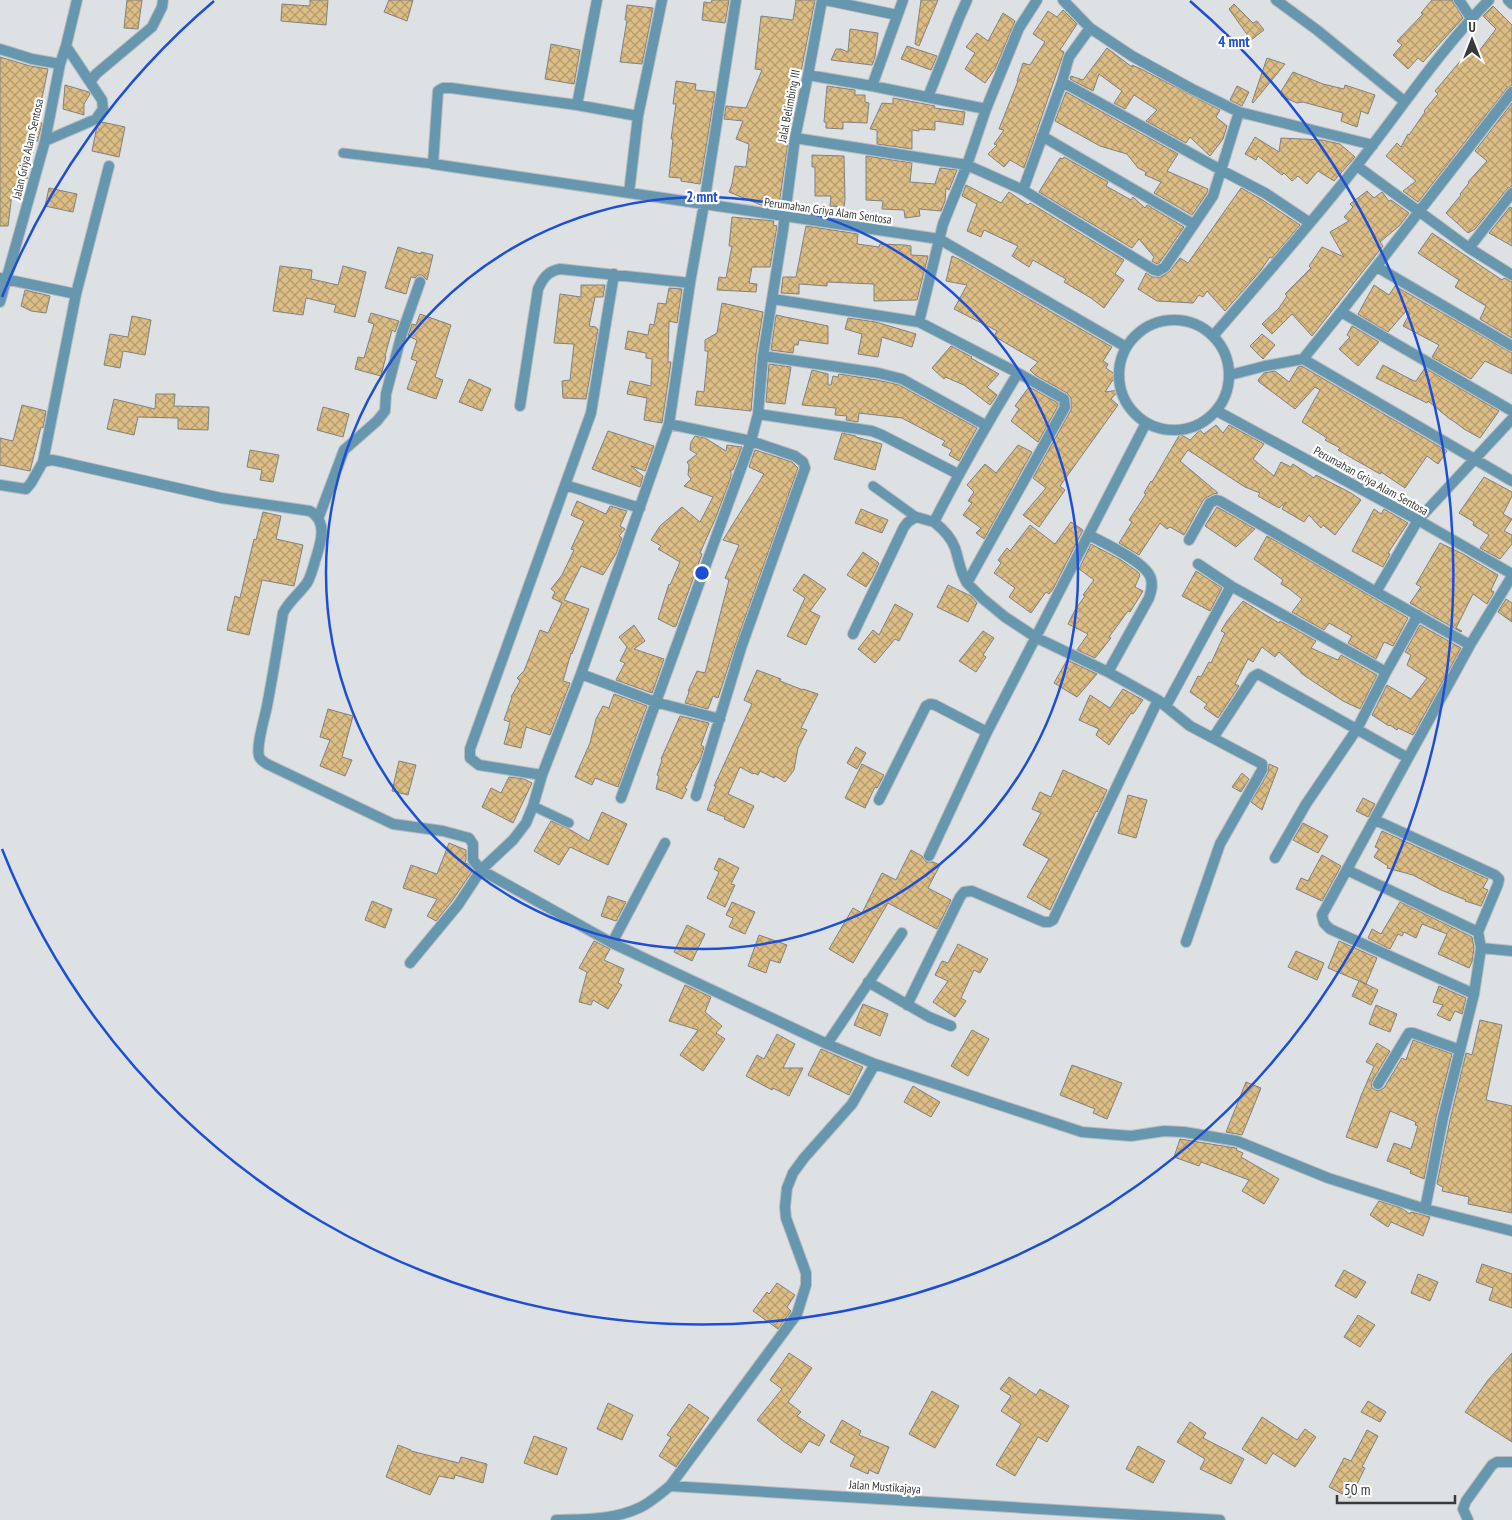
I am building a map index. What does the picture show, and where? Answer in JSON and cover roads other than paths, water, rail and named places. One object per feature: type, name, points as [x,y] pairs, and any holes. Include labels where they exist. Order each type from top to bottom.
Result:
[{"type":"street","name":"Jalan Griya Alam Sentosa","points":[[0,302],[4,279],[45,141],[60,64],[77,0]]},
{"type":"street","points":[[90,82],[96,74],[152,26],[162,7],[163,0]]},
{"type":"street","points":[[577,105],[598,0]]},
{"type":"street","points":[[629,193],[638,116],[662,0]]},
{"type":"street","points":[[410,963],[458,905],[481,870],[514,840],[526,823],[534,806],[542,774],[581,674],[669,424],[736,0]]},
{"type":"street","points":[[824,0],[897,15]]},
{"type":"street","name":"Jalal Belimbing III","points":[[621,798],[751,441],[758,414],[763,356],[773,299],[795,138],[824,0]]},
{"type":"street","points":[[872,86],[903,0]]},
{"type":"street","points":[[928,98],[967,0]]},
{"type":"street","points":[[919,322],[943,224],[1019,28],[1037,0]]},
{"type":"street","points":[[1063,0],[1090,28],[1132,56],[1239,112],[1373,145]]},
{"type":"street","points":[[1276,0],[1317,30],[1404,101]]},
{"type":"street","points":[[1459,0],[1471,18]]},
{"type":"street","points":[[1214,336],[1357,166],[1404,101],[1471,18],[1489,0]]},
{"type":"street","points":[[1508,0],[1512,4]]},
{"type":"street","points":[[1023,190],[1062,82],[1069,57],[1090,28]]},
{"type":"street","points":[[45,141],[96,119],[103,109],[102,100],[66,46]]},
{"type":"street","points":[[0,49],[60,64]]},
{"type":"street","points":[[808,75],[986,109]]},
{"type":"street","points":[[1062,82],[1265,193],[1310,223]]},
{"type":"street","points":[[433,164],[437,95],[439,90],[443,88],[577,105],[638,116]]},
{"type":"street","points":[[1230,375],[1303,359],[1377,267],[1419,210],[1512,92]]},
{"type":"street","points":[[795,138],[967,165],[1023,190],[1156,271],[1165,267],[1213,196],[1239,112]]},
{"type":"street","points":[[1042,136],[1194,224]]},
{"type":"street","name":"Perumahan Griya Alam Sentosa","points":[[433,164],[939,239],[1126,346]]},
{"type":"street","points":[[0,485],[26,489],[32,483],[43,462],[76,294],[109,166]]},
{"type":"street","points":[[1357,166],[1469,248],[1512,275]]},
{"type":"street","points":[[1469,248],[1512,193]]},
{"type":"street","points":[[1377,267],[1512,346]]},
{"type":"street","points":[[520,406],[536,299],[542,281],[547,274],[560,269],[690,283]]},
{"type":"street","points":[[542,774],[479,765],[472,761],[469,754],[473,737],[566,485],[593,406],[614,274]]},
{"type":"street","points":[[4,279],[76,294]]},
{"type":"street","points":[[318,519],[344,450],[377,421],[385,411],[386,394],[402,332],[420,282]]},
{"type":"street","points":[[773,299],[919,322],[1064,399],[1065,407],[967,583]]},
{"type":"street","points":[[1341,312],[1512,412]]},
{"type":"street","points":[[1168,320],[1184,321],[1200,326],[1214,336],[1228,361],[1230,375],[1224,400],[1217,411],[1207,420],[1184,430],[1158,428],[1146,423],[1136,416],[1122,395],[1119,383],[1120,364],[1126,346],[1137,334],[1151,325],[1168,320]]},
{"type":"street","points":[[763,356],[878,373],[902,379],[985,425]]},
{"type":"street","points":[[1303,359],[1512,481]]},
{"type":"street","points":[[934,522],[985,425],[1018,373]]},
{"type":"street","name":"Perumahan Griya Alam Sentosa","points":[[1217,411],[1418,520],[1512,575]]},
{"type":"street","points":[[758,414],[872,432],[882,435],[958,474]]},
{"type":"street","points":[[1376,592],[1418,520],[1512,419]]},
{"type":"street","points":[[929,856],[987,732],[1146,423]]},
{"type":"street","points":[[669,424],[751,441],[795,456],[804,462],[805,468],[741,648],[696,796]]},
{"type":"street","points":[[43,462],[52,460],[221,498],[315,514],[322,529],[322,540],[305,586],[287,605],[283,613],[262,724],[259,756],[264,762],[278,770],[388,823],[443,831],[469,838],[474,844],[474,860],[481,870],[612,943],[827,1044],[875,1064],[1082,1132],[1131,1136],[1170,1131],[1227,1138],[1328,1178],[1425,1209],[1512,1231]]},
{"type":"street","points":[[566,485],[640,508]]},
{"type":"street","points":[[1189,540],[1210,503],[1220,500],[1470,645]]},
{"type":"street","points":[[852,634],[904,527],[916,517],[934,522],[950,537],[967,583],[1005,617],[1037,638],[1108,672],[1162,703],[1190,726],[1260,762],[1263,768],[1220,844],[1186,942]]},
{"type":"street","points":[[1089,535],[1143,566],[1151,578],[1152,586],[1148,598],[1108,672]]},
{"type":"street","points":[[1198,564],[1231,586],[1386,672]]},
{"type":"street","points":[[1474,994],[1326,926],[1322,920],[1323,911],[1470,645],[1512,575]]},
{"type":"street","points":[[907,1006],[964,892],[972,891],[1044,922],[1053,920],[1162,703],[1231,586]]},
{"type":"street","points":[[1275,858],[1306,804],[1357,729],[1418,615]]},
{"type":"street","points":[[581,674],[655,702],[720,720]]},
{"type":"street","points":[[1214,738],[1253,677],[1258,674],[1408,758]]},
{"type":"street","points":[[879,800],[926,706],[930,704],[935,705],[987,732]]},
{"type":"street","points":[[1375,820],[1497,876],[1499,880],[1478,932],[1481,948],[1474,994],[1443,1118],[1425,1209]]},
{"type":"street","points":[[612,943],[666,843]]},
{"type":"street","points":[[1346,870],[1478,932]]},
{"type":"street","points":[[827,1044],[902,933]]},
{"type":"street","points":[[1481,948],[1512,951]]},
{"type":"street","points":[[868,982],[907,1006],[950,1026]]},
{"type":"street","points":[[1378,1084],[1409,1034],[1460,1050]]},
{"type":"street","points":[[556,1520],[612,1517],[623,1514],[640,1508],[670,1486],[797,1314],[806,1285],[806,1274],[786,1218],[787,1188],[793,1173],[804,1158],[852,1104],[875,1064]]},
{"type":"street","points":[[1468,1520],[1463,1508],[1466,1501],[1492,1465],[1497,1462],[1512,1462]]},
{"type":"street","name":"Jalan Mustikajaya","points":[[670,1486],[1220,1520]]},
{"type":"lane","points":[[343,153],[433,164]]},
{"type":"lane","points":[[873,486],[916,517]]},
{"type":"lane","points":[[534,806],[569,823]]}]
